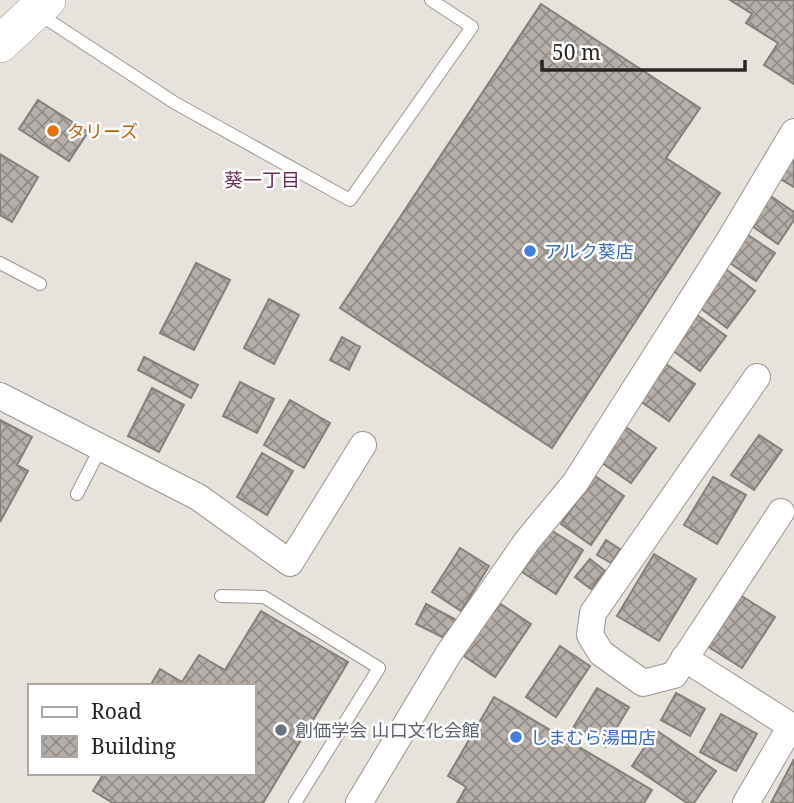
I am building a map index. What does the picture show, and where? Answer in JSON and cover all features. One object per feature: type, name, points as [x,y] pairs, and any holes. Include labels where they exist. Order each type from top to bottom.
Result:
[{"type":"main road","points":[[0,44],[41,6]]},
{"type":"street","points":[[359,803],[449,653],[527,541],[575,483],[729,241],[794,132]]},
{"type":"street","points":[[757,377],[593,613],[590,635],[601,653],[643,683],[674,675],[781,512]]},
{"type":"street","points":[[0,396],[198,497],[290,563],[363,445]]},
{"type":"street","points":[[684,658],[792,727],[746,803]]},
{"type":"lane","points":[[41,6],[175,103],[350,200],[472,27],[431,0]]},
{"type":"lane","points":[[0,263],[40,284]]},
{"type":"lane","points":[[77,494],[101,447]]},
{"type":"lane","points":[[221,596],[264,597],[379,668],[295,803]]},
{"type":"building","points":[[730,0],[794,0],[794,84],[764,65],[778,43],[746,23],[752,14]]},
{"type":"building","name":"アルク葵店","points":[[541,4],[700,108],[666,158],[720,193],[552,448],[340,308]]},
{"type":"building","name":"タリーズ","points":[[38,100],[88,132],[69,161],[19,129]]},
{"type":"building","points":[[794,143],[794,187],[775,176]]},
{"type":"building","points":[[0,154],[38,177],[12,222],[0,215]]},
{"type":"building","points":[[769,195],[794,212],[794,220],[778,244],[749,224]]},
{"type":"building","points":[[745,233],[775,253],[756,281],[727,261]]},
{"type":"building","points":[[196,263],[230,280],[194,350],[160,333]]},
{"type":"building","points":[[723,267],[755,291],[727,328],[695,304]]},
{"type":"building","points":[[269,299],[299,315],[274,364],[244,348]]},
{"type":"building","points":[[697,315],[726,336],[700,371],[671,349]]},
{"type":"building","points":[[342,337],[360,347],[349,370],[330,360]]},
{"type":"building","points":[[144,357],[198,385],[191,398],[138,370]]},
{"type":"building","points":[[666,364],[695,384],[669,421],[640,401]]},
{"type":"building","points":[[240,382],[274,399],[257,433],[223,416]]},
{"type":"building","points":[[152,388],[184,405],[159,452],[128,436]]},
{"type":"building","points":[[290,400],[330,423],[304,468],[264,445]]},
{"type":"building","points":[[0,420],[32,437],[17,465],[28,471],[0,522]]},
{"type":"building","points":[[623,425],[656,448],[631,483],[598,460]]},
{"type":"building","points":[[759,435],[782,450],[754,490],[731,475]]},
{"type":"building","points":[[262,453],[293,471],[267,515],[237,497]]},
{"type":"building","points":[[595,476],[624,496],[591,545],[561,524]]},
{"type":"building","points":[[713,477],[746,495],[717,544],[684,525]]},
{"type":"building","points":[[549,529],[583,550],[556,594],[522,572]]},
{"type":"building","points":[[606,540],[620,549],[611,563],[597,555]]},
{"type":"building","points":[[460,548],[489,566],[461,611],[432,592]]},
{"type":"building","points":[[654,554],[696,579],[659,641],[617,616]]},
{"type":"building","points":[[590,559],[605,571],[591,589],[575,577]]},
{"type":"building","points":[[740,595],[775,617],[742,668],[707,646]]},
{"type":"building","points":[[496,601],[531,624],[495,677],[461,654]]},
{"type":"building","points":[[426,604],[460,622],[450,641],[416,624]]},
{"type":"building","name":"創価学会 山口文化会館","points":[[261,611],[348,662],[263,803],[113,803],[93,791],[103,775],[256,775],[256,684],[151,684],[160,669],[182,682],[199,655],[225,670]]},
{"type":"building","points":[[560,646],[590,666],[556,717],[526,697]]},
{"type":"building","points":[[597,688],[629,707],[605,747],[573,728]]},
{"type":"building","points":[[676,693],[705,709],[690,736],[661,720]]},
{"type":"building","name":"しまむら湯田店","points":[[494,697],[652,790],[644,803],[457,803],[466,787],[448,776]]},
{"type":"building","points":[[721,714],[757,734],[736,771],[700,752]]},
{"type":"building","points":[[656,730],[716,771],[694,803],[687,803],[632,766]]},
{"type":"building","points":[[794,759],[794,803],[771,803]]},
{"type":"place","name":"タリーズ","points":[[53,131]]},
{"type":"place","name":"アルク葵店","points":[[530,251]]},
{"type":"place","name":"創価学会 山口文化会館","points":[[281,730]]},
{"type":"place","name":"しまむら湯田店","points":[[516,737]]},
{"type":"district","name":"葵一丁目","points":[[262,180]]}]
